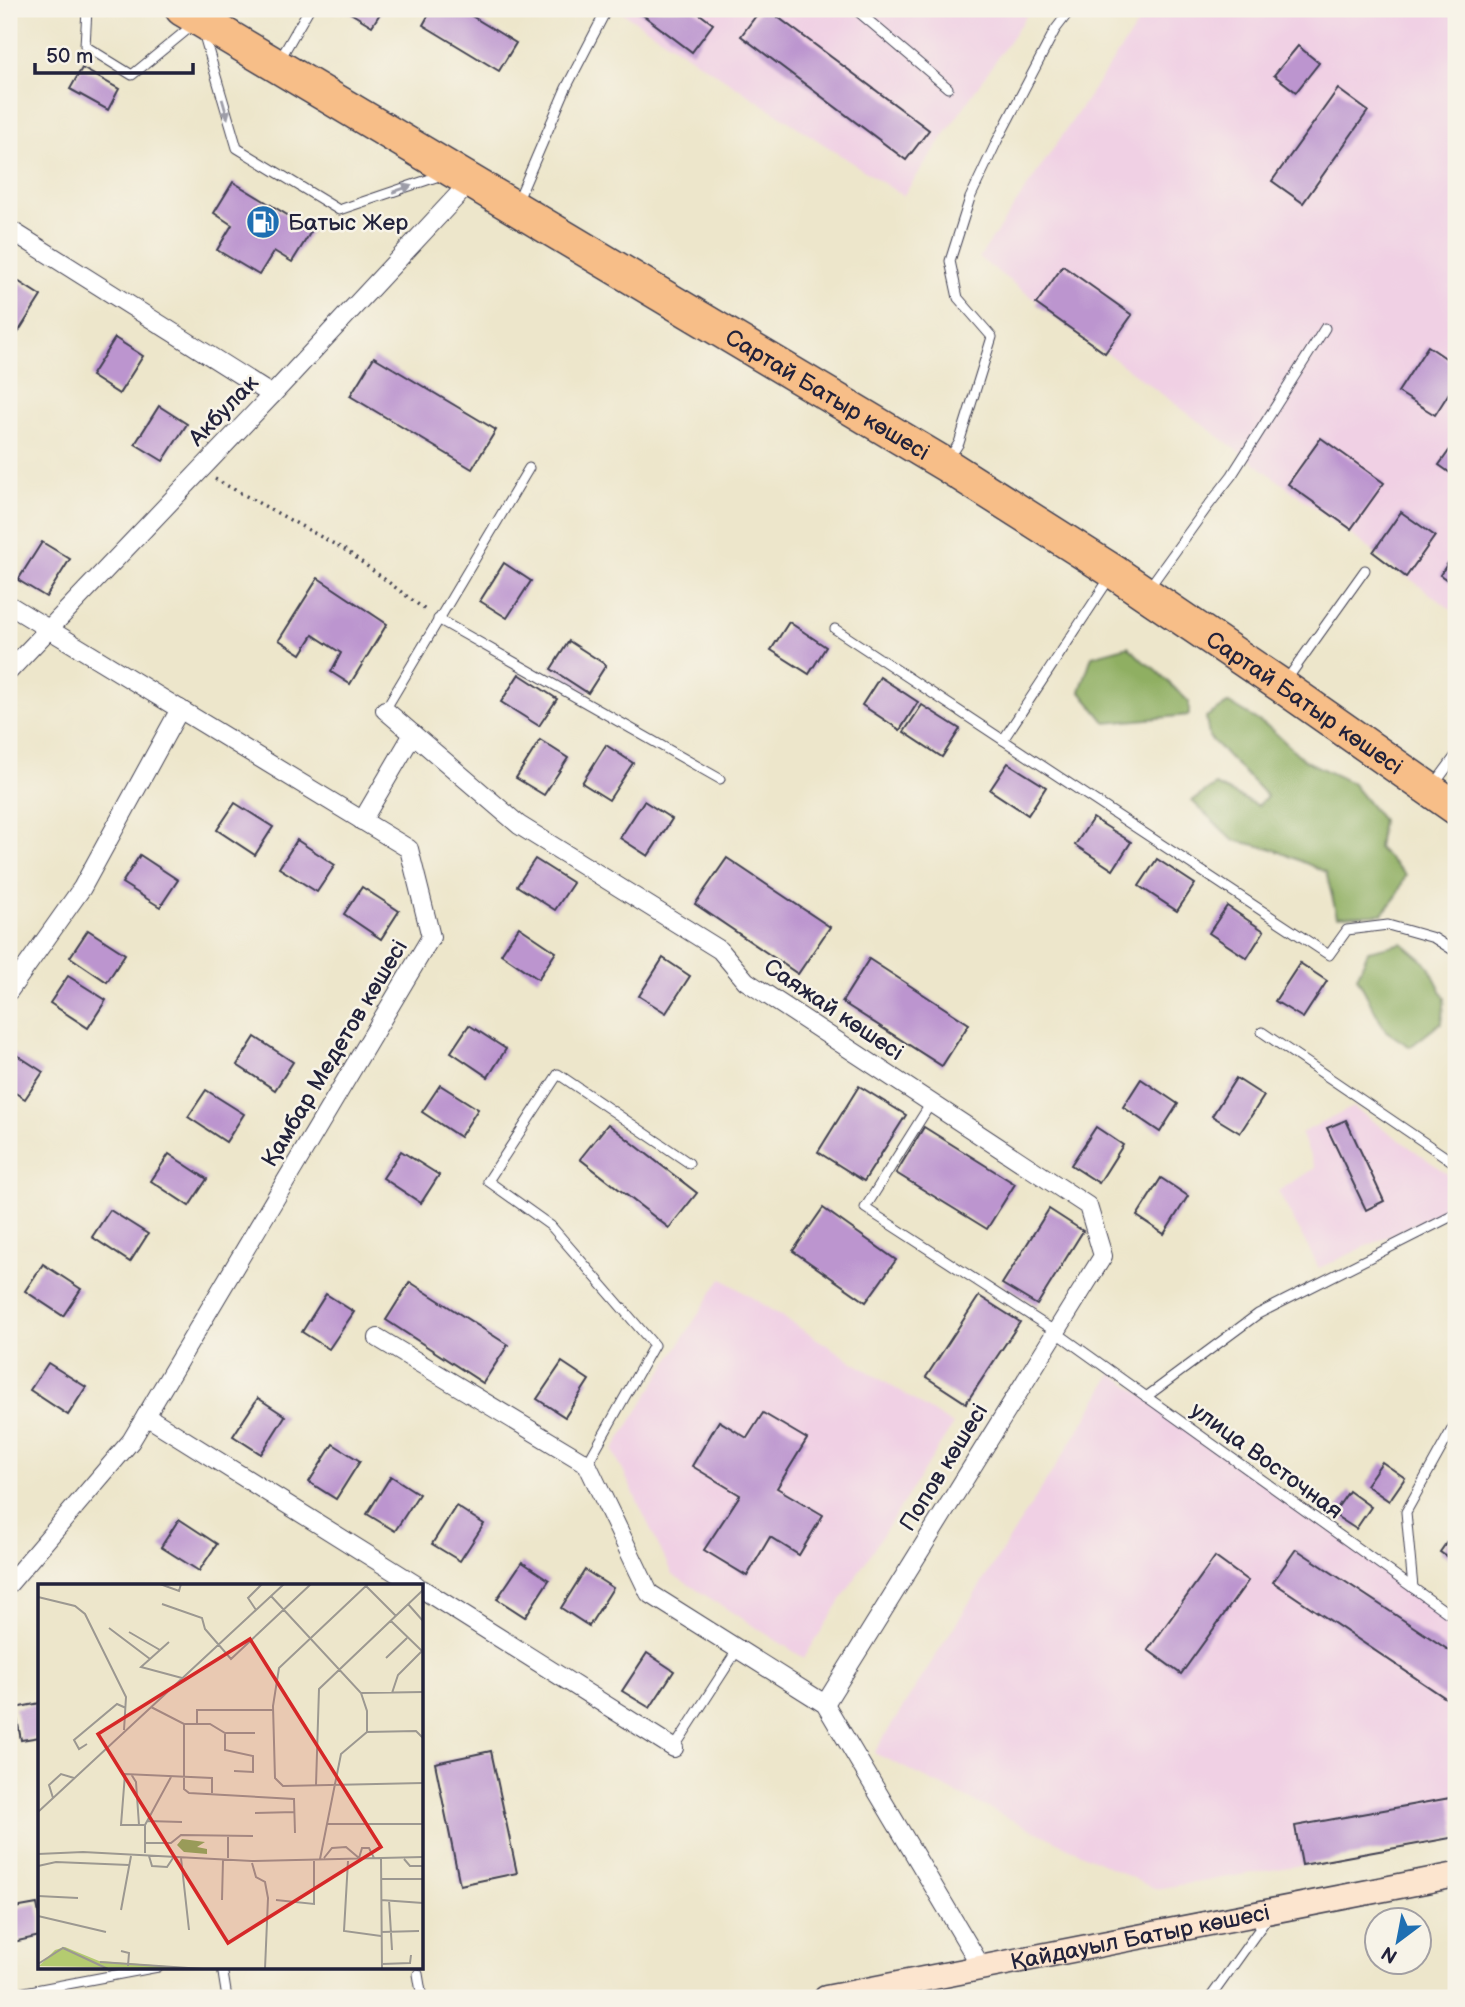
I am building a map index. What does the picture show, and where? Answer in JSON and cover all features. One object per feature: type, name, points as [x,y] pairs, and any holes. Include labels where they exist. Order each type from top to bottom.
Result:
[{"type":"highway","name":"Сартай Батыр көшесі","points":[[191,14],[946,465],[1114,572],[1444,799]]},
{"type":"street","name":"Акбулак","points":[[9,671],[272,395],[462,176]]},
{"type":"street","points":[[9,229],[272,395]]},
{"type":"street","name":"Қамбар Медетов көшесі","points":[[9,605],[409,849],[432,937],[131,1441],[9,1584]]},
{"type":"street","points":[[9,991],[82,888],[180,709]]},
{"type":"street","name":"Саяжай көшесі","points":[[385,710],[519,825],[720,950],[746,981],[1088,1206],[1103,1256]]},
{"type":"street","points":[[362,821],[413,734]]},
{"type":"street","name":"Попов көшесі","points":[[825,1704],[1103,1256]]},
{"type":"street","points":[[378,1338],[587,1464],[649,1593],[825,1704],[982,1968]]},
{"type":"street","points":[[146,1416],[414,1584]]},
{"type":"street","points":[[424,1590],[674,1748]]},
{"type":"street","name":"Қайдауыл Батыр көшесі","points":[[826,1998],[1456,1875]]},
{"type":"lane","points":[[87,9],[85,46],[132,75],[191,14],[237,148],[339,210],[462,176]]},
{"type":"lane","points":[[276,65],[309,9]]},
{"type":"lane","points":[[514,208],[566,88],[607,9]]},
{"type":"lane","points":[[855,9],[948,88]]},
{"type":"lane","points":[[946,465],[958,443],[992,337],[958,298],[950,261],[970,198],[997,141],[1055,30],[1071,9]]},
{"type":"lane","points":[[1145,594],[1232,475],[1325,328]]},
{"type":"lane","points":[[385,710],[529,468]]},
{"type":"lane","points":[[1282,686],[1365,570]]},
{"type":"lane","points":[[1003,740],[1114,572]]},
{"type":"lane","points":[[438,619],[720,779]]},
{"type":"lane","points":[[835,629],[1329,954],[1347,930],[1388,925],[1434,938],[1456,952]]},
{"type":"lane","points":[[1444,799],[1456,755]]},
{"type":"lane","points":[[1262,1032],[1456,1164]]},
{"type":"lane","points":[[587,1464],[654,1345],[551,1226],[488,1181],[558,1074],[689,1163]]},
{"type":"lane","name":"улица Восточная","points":[[932,1103],[865,1208],[1056,1332],[1448,1613],[1456,1609]]},
{"type":"lane","points":[[1146,1397],[1258,1314],[1456,1214]]},
{"type":"lane","points":[[1413,1588],[1406,1512],[1456,1422]]},
{"type":"lane","points":[[674,1748],[738,1649]]},
{"type":"lane","points":[[1210,1998],[1271,1911]]},
{"type":"lane","points":[[9,1995],[153,1968]]},
{"type":"lane","points":[[222,1968],[227,1998]]},
{"type":"lane","points":[[418,1974],[422,1998]]},
{"type":"path","points":[[200,470],[347,551],[438,619]]},
{"type":"shaded area","points":[[617,9],[1031,9],[903,196]]},
{"type":"shaded area","points":[[1148,9],[1456,9],[1456,613],[979,258]]},
{"type":"shaded area","points":[[1353,1107],[1456,1180],[1456,1205],[1319,1268],[1278,1191],[1315,1168],[1301,1133]]},
{"type":"shaded area","points":[[721,1278],[953,1425],[804,1658],[672,1574],[613,1450]]},
{"type":"shaded area","points":[[1112,1373],[1448,1613],[1456,1609],[1456,1837],[1155,1889],[874,1753]]},
{"type":"green space","points":[[1128,646],[1189,702],[1189,715],[1106,723],[1080,691],[1092,656]]},
{"type":"green space","points":[[1229,703],[1270,728],[1304,760],[1352,783],[1382,820],[1378,848],[1406,875],[1396,897],[1382,914],[1337,916],[1326,872],[1273,849],[1233,840],[1192,801],[1216,785],[1258,806],[1267,796],[1209,737],[1206,717]]},
{"type":"green space","points":[[1402,943],[1428,965],[1445,998],[1442,1022],[1410,1047],[1385,1030],[1357,977],[1368,951]]},
{"type":"building","points":[[344,9],[383,9],[372,26]]},
{"type":"building","points":[[432,9],[460,9],[516,43],[499,71],[423,25]]},
{"type":"building","points":[[635,9],[693,9],[713,24],[692,52]]},
{"type":"building","points":[[761,9],[767,9],[929,130],[906,160],[741,36]]},
{"type":"building","points":[[1298,46],[1319,63],[1296,92],[1274,75]]},
{"type":"building","points":[[82,68],[119,89],[108,110],[70,89]]},
{"type":"building","points":[[1338,89],[1368,111],[1303,203],[1272,181]]},
{"type":"building","points":[[233,182],[312,230],[292,262],[274,251],[259,275],[217,250],[232,225],[214,213]]},
{"type":"building","points":[[1063,266],[1132,315],[1105,353],[1036,304]]},
{"type":"building","points":[[13,278],[41,296],[17,334],[9,328],[9,285]]},
{"type":"building","points":[[115,338],[143,356],[119,394],[91,376]]},
{"type":"building","points":[[1428,346],[1456,365],[1456,382],[1435,415],[1398,392]]},
{"type":"building","points":[[374,357],[496,430],[472,469],[350,396]]},
{"type":"building","points":[[159,406],[187,424],[163,461],[135,444]]},
{"type":"building","points":[[1321,438],[1384,483],[1351,529],[1288,484]]},
{"type":"building","points":[[1456,441],[1456,477],[1439,465]]},
{"type":"building","points":[[1401,512],[1435,536],[1406,577],[1373,552]]},
{"type":"building","points":[[42,542],[70,559],[46,597],[18,580]]},
{"type":"building","points":[[1456,551],[1456,586],[1440,575]]},
{"type":"building","points":[[504,563],[531,581],[507,618],[480,601]]},
{"type":"building","points":[[318,578],[387,624],[350,684],[331,672],[341,653],[313,635],[301,654],[279,640]]},
{"type":"building","points":[[789,622],[826,647],[809,674],[771,650]]},
{"type":"building","points":[[569,641],[606,665],[588,693],[551,669]]},
{"type":"building","points":[[519,674],[557,699],[539,726],[501,702]]},
{"type":"building","points":[[880,677],[918,702],[900,730],[862,705]]},
{"type":"building","points":[[922,705],[960,729],[942,757],[904,732]]},
{"type":"building","points":[[540,740],[568,758],[544,795],[516,778]]},
{"type":"building","points":[[606,745],[633,763],[609,800],[582,783]]},
{"type":"building","points":[[1008,763],[1046,787],[1028,815],[990,790]]},
{"type":"building","points":[[644,801],[672,819],[648,856],[620,838]]},
{"type":"building","points":[[235,803],[273,827],[255,855],[217,830]]},
{"type":"building","points":[[1093,818],[1131,842],[1113,870],[1075,845]]},
{"type":"building","points":[[297,840],[335,865],[317,892],[279,868]]},
{"type":"building","points":[[140,855],[178,880],[160,907],[122,883]]},
{"type":"building","points":[[727,858],[830,927],[798,974],[695,904]]},
{"type":"building","points":[[535,859],[573,883],[555,910],[517,886]]},
{"type":"building","points":[[1157,859],[1195,884],[1177,911],[1139,886]]},
{"type":"building","points":[[362,887],[399,911],[381,939],[344,914]]},
{"type":"building","points":[[1227,906],[1264,931],[1247,958],[1209,933]]},
{"type":"building","points":[[519,927],[556,952],[538,979],[501,954]]},
{"type":"building","points":[[88,930],[125,954],[107,982],[70,957]]},
{"type":"building","points":[[663,958],[690,976],[666,1013],[639,996]]},
{"type":"building","points":[[869,959],[969,1024],[942,1066],[842,1002]]},
{"type":"building","points":[[1300,963],[1327,981],[1303,1018],[1275,1001]]},
{"type":"building","points":[[68,976],[106,1000],[88,1028],[50,1003]]},
{"type":"building","points":[[469,1025],[506,1049],[488,1077],[451,1052]]},
{"type":"building","points":[[255,1037],[293,1062],[275,1090],[237,1065]]},
{"type":"building","points":[[9,1050],[43,1072],[25,1099],[9,1089]]},
{"type":"building","points":[[1236,1078],[1264,1096],[1240,1133],[1212,1116]]},
{"type":"building","points":[[1141,1079],[1178,1104],[1160,1132],[1123,1107]]},
{"type":"building","points":[[440,1085],[478,1109],[460,1137],[422,1112]]},
{"type":"building","points":[[859,1086],[906,1115],[864,1181],[818,1152]]},
{"type":"building","points":[[206,1090],[244,1114],[226,1142],[188,1117]]},
{"type":"building","points":[[1346,1120],[1384,1201],[1366,1210],[1327,1128]]},
{"type":"building","points":[[608,1124],[697,1193],[669,1228],[580,1159]]},
{"type":"building","points":[[924,1127],[1015,1184],[987,1229],[896,1173]]},
{"type":"building","points":[[1096,1127],[1123,1145],[1099,1183],[1071,1165]]},
{"type":"building","points":[[401,1151],[439,1175],[421,1203],[383,1178]]},
{"type":"building","points":[[169,1154],[207,1179],[189,1206],[151,1181]]},
{"type":"building","points":[[1161,1178],[1188,1196],[1164,1234],[1137,1216]]},
{"type":"building","points":[[823,1208],[896,1260],[866,1302],[793,1251]]},
{"type":"building","points":[[1049,1209],[1083,1231],[1037,1305],[1002,1284]]},
{"type":"building","points":[[110,1210],[148,1234],[130,1262],[92,1237]]},
{"type":"building","points":[[43,1264],[81,1289],[63,1316],[25,1291]]},
{"type":"building","points":[[410,1282],[508,1345],[483,1383],[386,1320]]},
{"type":"building","points":[[326,1294],[354,1312],[329,1349],[302,1332]]},
{"type":"building","points":[[979,1296],[1020,1322],[966,1403],[926,1377]]},
{"type":"building","points":[[562,1362],[589,1380],[565,1417],[537,1399]]},
{"type":"building","points":[[48,1363],[86,1387],[68,1415],[30,1390]]},
{"type":"building","points":[[258,1398],[285,1416],[261,1454],[233,1436]]},
{"type":"building","points":[[763,1413],[807,1439],[777,1488],[823,1515],[799,1555],[770,1537],[747,1576],[704,1550],[740,1495],[692,1466],[719,1421],[747,1438]]},
{"type":"building","points":[[333,1444],[360,1461],[336,1499],[309,1482]]},
{"type":"building","points":[[1382,1462],[1405,1478],[1389,1501],[1366,1485]]},
{"type":"building","points":[[391,1476],[419,1494],[395,1531],[367,1514]]},
{"type":"building","points":[[1349,1491],[1371,1507],[1356,1529],[1333,1514]]},
{"type":"building","points":[[456,1506],[484,1524],[460,1561],[432,1544]]},
{"type":"building","points":[[179,1519],[217,1544],[199,1571],[161,1547]]},
{"type":"building","points":[[1456,1529],[1456,1563],[1440,1552]]},
{"type":"building","points":[[1296,1549],[1456,1655],[1456,1705],[1273,1582]]},
{"type":"building","points":[[1215,1557],[1248,1581],[1181,1674],[1148,1650]]},
{"type":"building","points":[[522,1562],[549,1580],[525,1617],[497,1599]]},
{"type":"building","points":[[585,1570],[613,1588],[589,1626],[561,1608]]},
{"type":"building","points":[[647,1653],[674,1671],[650,1708],[622,1691]]},
{"type":"building","points":[[38,1703],[38,1737],[21,1740],[15,1708]]},
{"type":"building","points":[[491,1751],[517,1873],[460,1885],[435,1763]]},
{"type":"building","points":[[1450,1798],[1456,1837],[1302,1865],[1295,1826]]},
{"type":"building","points":[[37,1904],[38,1936],[9,1943],[9,1909]]},
{"type":"place","name":"Батыс Жер","points":[[263,222]]}]
